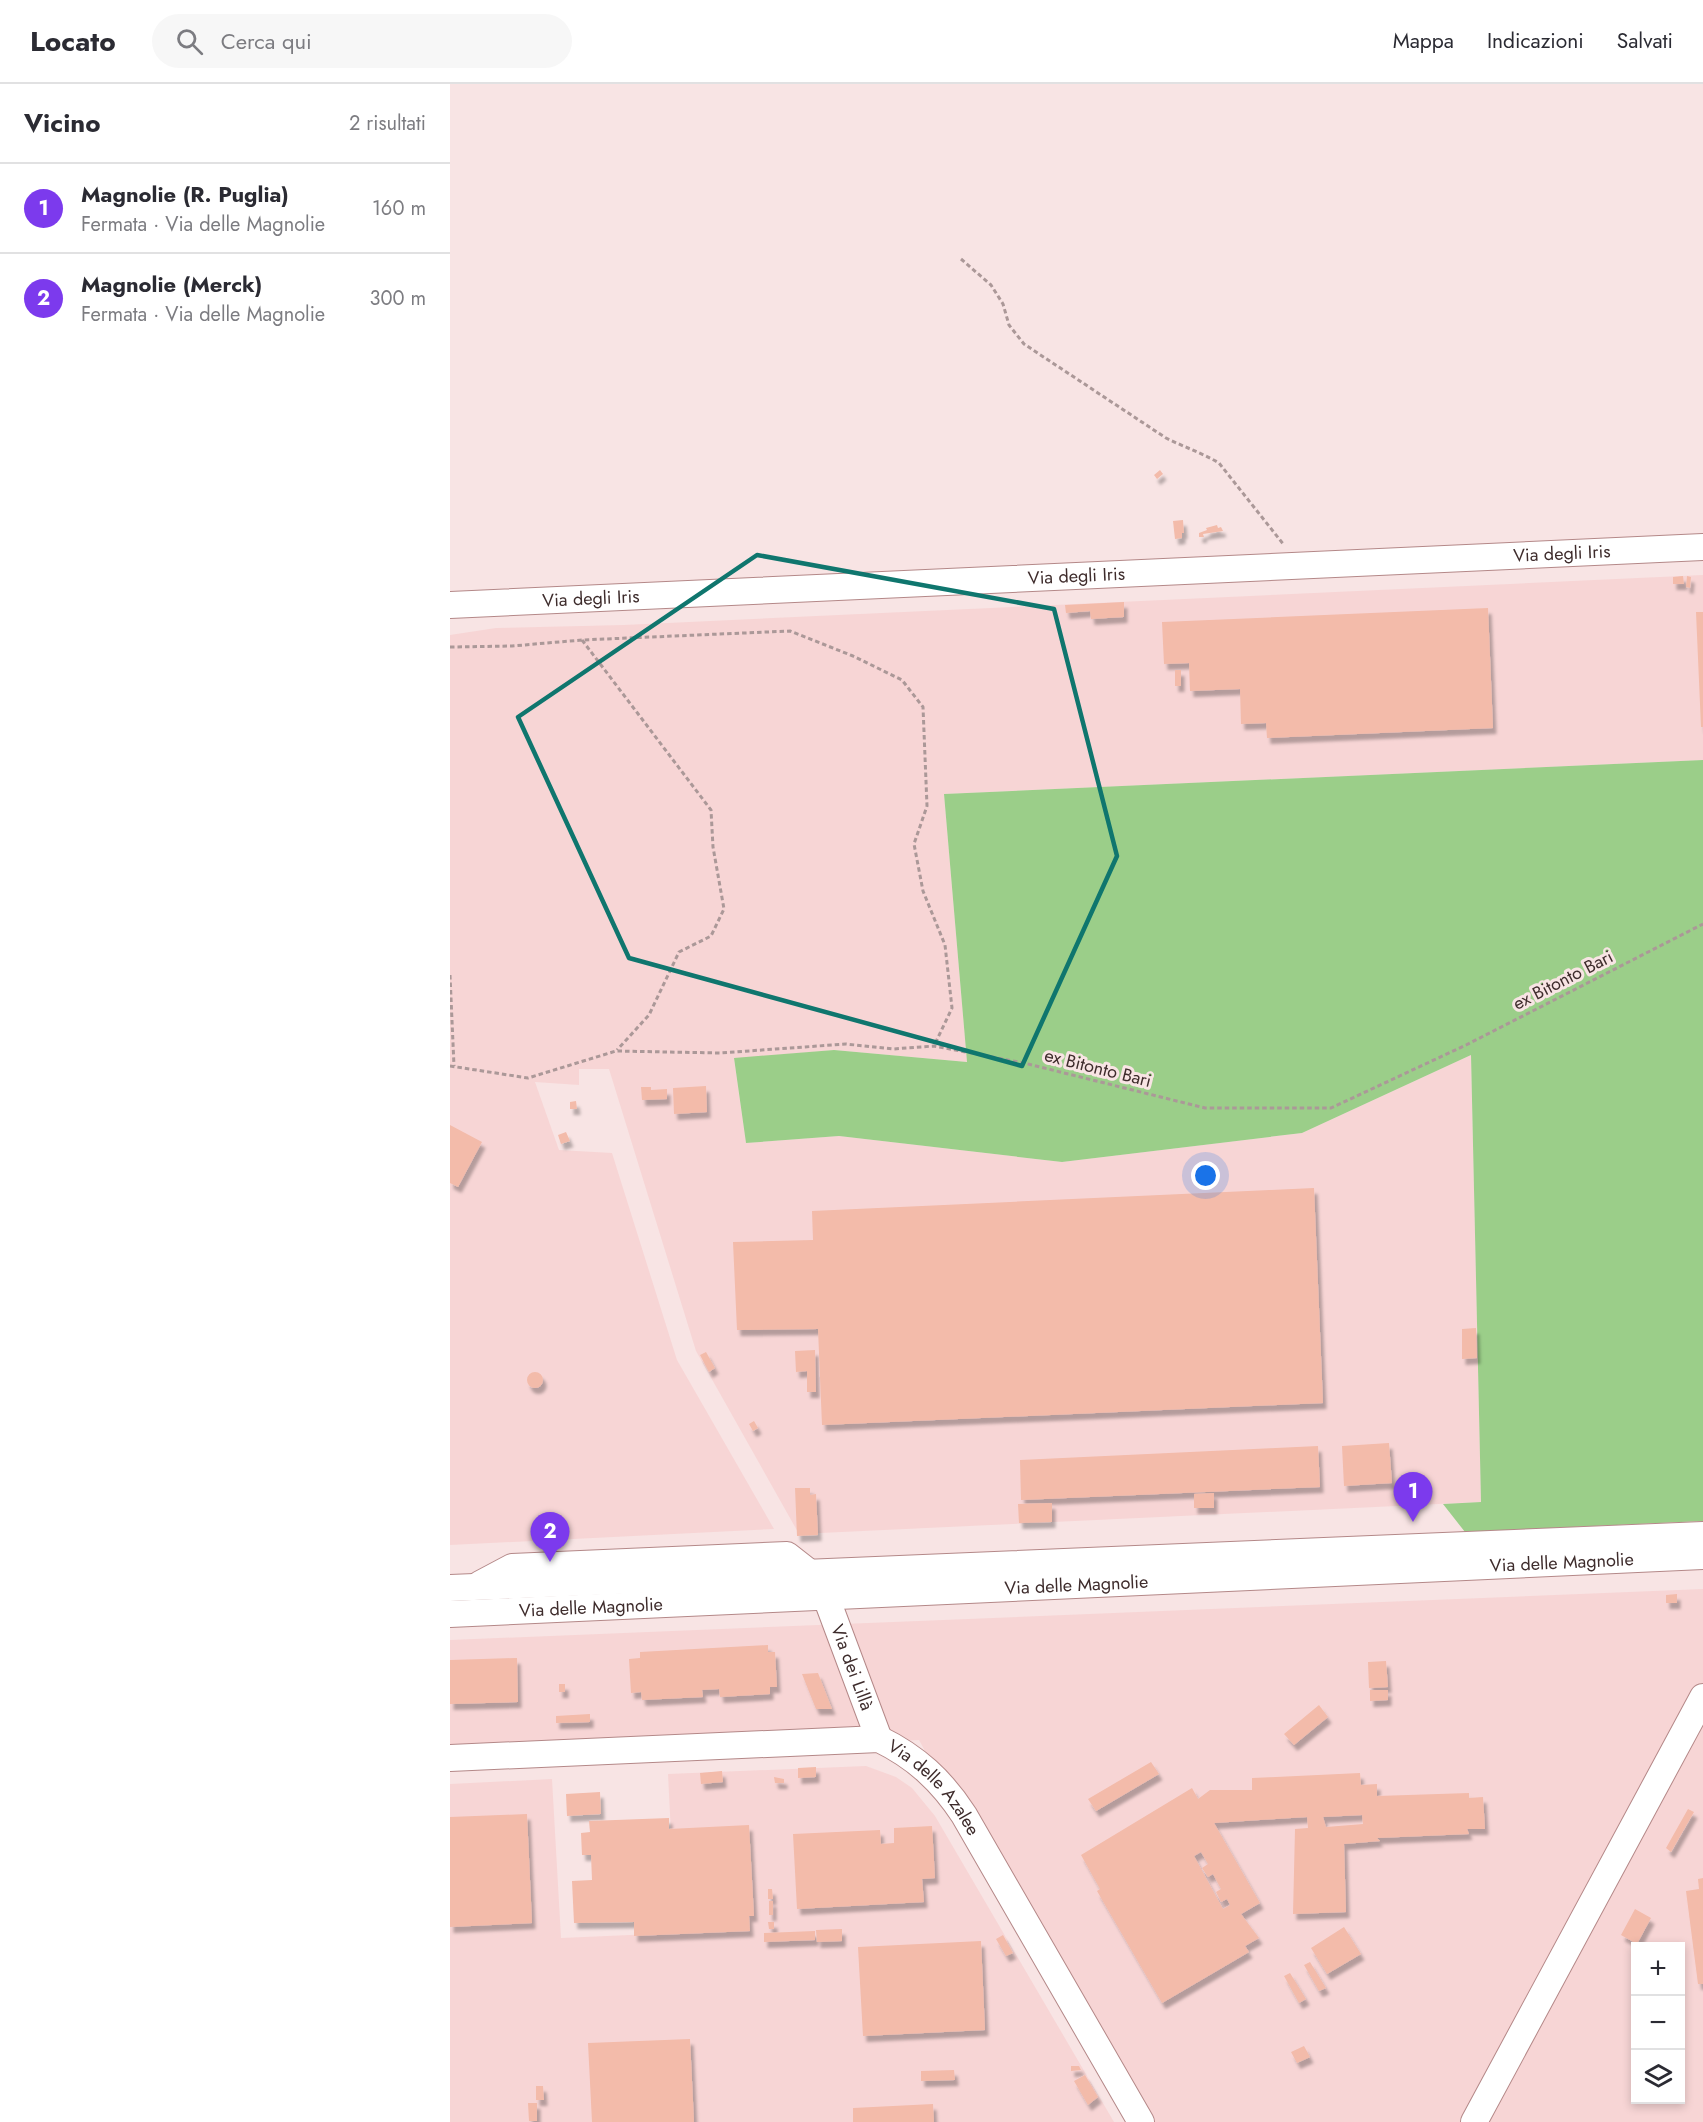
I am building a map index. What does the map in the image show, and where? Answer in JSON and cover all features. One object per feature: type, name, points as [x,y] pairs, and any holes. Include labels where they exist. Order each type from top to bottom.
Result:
[{"type":"street","name":"Via degli Iris","points":[[450,604],[1703,548]]},
{"type":"street","name":"Via delle Magnolie","points":[[450,1614],[816,1589],[1703,1535]]},
{"type":"street","name":"Via delle Magnolie","points":[[450,1588],[816,1589],[1703,1557]]},
{"type":"street","name":"Via dei Lillà","points":[[816,1589],[879,1739]]},
{"type":"street","points":[[1474,2122],[1703,1696]]},
{"type":"street","name":"Via delle Azalee","points":[[450,1758],[879,1739],[898,1748],[919,1763],[950,1794],[1141,2122]]},
{"type":"path","points":[[961,259],[991,285],[1003,303],[1009,325],[1024,344],[1166,438],[1187,449],[1205,454],[1219,463],[1300,566]]},
{"type":"path","points":[[450,647],[512,646],[582,640],[790,631],[853,656],[902,680],[923,707],[927,806],[914,844],[923,891],[945,945],[952,1008],[934,1046]]},
{"type":"path","points":[[582,640],[711,810],[713,846],[724,909],[711,936],[679,952],[649,1015],[616,1051]]},
{"type":"path","name":"ex Bitonto Bari","points":[[452,1067],[528,1078],[616,1051],[720,1053],[846,1044],[893,1048],[934,1046],[1024,1063],[1205,1108],[1331,1108],[1466,1045],[1703,924]]},
{"type":"path","points":[[450,975],[452,1067]]},
{"type":"highlighted area","points":[[757,555],[1054,609],[1117,856],[1022,1066],[629,958],[518,717]]},
{"type":"shaded area","points":[[1703,575],[1703,760],[944,794],[967,1062],[834,1050],[734,1059],[746,1143],[839,1136],[1062,1162],[1302,1133],[1471,1055],[1481,1502],[799,1534],[696,1351],[609,1069],[579,1069],[579,1085],[535,1082],[559,1150],[612,1153],[677,1360],[774,1529],[450,1545],[450,635],[496,628],[624,625]]},
{"type":"shaded area","points":[[1703,1589],[1703,2122],[1130,2122],[919,1740],[450,1762],[450,1640]]},
{"type":"shaded area","points":[[866,1766],[896,1777],[912,1788],[935,1816],[1114,2122],[450,2122],[450,1784],[552,1779],[561,1938],[676,1933],[668,1774]]},
{"type":"green space","points":[[1703,760],[1703,1521],[1465,1532],[1443,1504],[1481,1502],[1471,1055],[1302,1133],[1062,1162],[839,1136],[746,1143],[734,1058],[834,1050],[967,1062],[944,794]]},
{"type":"building","points":[[1160,470],[1163,474],[1157,479],[1154,475]]},
{"type":"building","points":[[1183,520],[1182,538],[1175,539],[1173,521]]},
{"type":"building","points":[[1217,525],[1223,531],[1203,534],[1204,537],[1199,537],[1199,533],[1207,530],[1206,528]]},
{"type":"building","points":[[1683,576],[1684,584],[1673,584],[1673,577]]},
{"type":"building","points":[[1687,576],[1691,577],[1690,588],[1686,587]]},
{"type":"building","points":[[1124,602],[1124,617],[1091,619],[1090,611],[1066,613],[1065,605]]},
{"type":"building","points":[[1488,608],[1493,728],[1267,738],[1266,723],[1241,724],[1240,689],[1190,691],[1189,663],[1164,664],[1162,622]]},
{"type":"building","points":[[1696,612],[1703,612],[1703,727],[1701,727]]},
{"type":"building","points":[[1175,670],[1181,670],[1181,686],[1175,686]]},
{"type":"building","points":[[706,1086],[707,1112],[674,1114],[673,1088]]},
{"type":"building","points":[[641,1087],[651,1087],[651,1090],[667,1089],[667,1099],[642,1100]]},
{"type":"building","points":[[576,1101],[577,1109],[570,1109],[570,1102]]},
{"type":"building","points":[[450,1125],[482,1142],[458,1187],[450,1183]]},
{"type":"building","points":[[566,1132],[570,1141],[561,1144],[558,1135]]},
{"type":"building","points":[[1314,1188],[1323,1403],[822,1425],[818,1329],[737,1330],[733,1242],[813,1240],[812,1211]]},
{"type":"building","points":[[1476,1328],[1477,1358],[1462,1359],[1462,1329]]},
{"type":"building","points":[[815,1350],[816,1392],[807,1392],[807,1371],[796,1372],[795,1351]]},
{"type":"building","points":[[706,1352],[715,1368],[709,1372],[700,1355]]},
{"type":"building","points":[[535,1372],[541,1374],[543,1380],[541,1386],[535,1388],[529,1386],[527,1380],[529,1374]]},
{"type":"building","points":[[754,1421],[758,1428],[753,1431],[749,1424]]},
{"type":"building","points":[[1389,1443],[1392,1483],[1344,1486],[1342,1446]]},
{"type":"building","points":[[1318,1446],[1320,1487],[1021,1500],[1020,1460]]},
{"type":"building","points":[[795,1488],[810,1488],[810,1495],[816,1494],[818,1535],[797,1536]]},
{"type":"building","points":[[1214,1493],[1214,1508],[1194,1508],[1194,1494]]},
{"type":"building","points":[[1052,1503],[1052,1522],[1019,1523],[1018,1504]]},
{"type":"building","points":[[1677,1594],[1677,1603],[1666,1603],[1666,1595]]},
{"type":"building","points":[[768,1645],[768,1652],[775,1652],[777,1687],[770,1687],[770,1694],[720,1697],[719,1689],[702,1690],[703,1697],[642,1700],[641,1692],[631,1693],[629,1659],[640,1658],[640,1652]]},
{"type":"building","points":[[517,1658],[518,1702],[450,1704],[450,1660]]},
{"type":"building","points":[[1386,1661],[1388,1687],[1369,1688],[1368,1662]]},
{"type":"building","points":[[818,1673],[832,1709],[816,1709],[802,1674]]},
{"type":"building","points":[[559,1684],[565,1684],[565,1692],[559,1692]]},
{"type":"building","points":[[1370,1690],[1388,1690],[1388,1700],[1370,1701]]},
{"type":"building","points":[[1319,1705],[1328,1717],[1294,1745],[1284,1734]]},
{"type":"building","points":[[590,1714],[590,1722],[556,1723],[556,1716]]},
{"type":"building","points":[[1151,1762],[1159,1774],[1096,1811],[1088,1799]]},
{"type":"building","points":[[816,1767],[816,1777],[798,1778],[798,1768]]},
{"type":"building","points":[[722,1771],[723,1782],[701,1784],[700,1773]]},
{"type":"building","points":[[1360,1773],[1361,1785],[1377,1784],[1377,1796],[1469,1793],[1469,1798],[1483,1797],[1485,1829],[1467,1829],[1469,1834],[1377,1838],[1380,1841],[1344,1844],[1346,1912],[1293,1914],[1295,1829],[1308,1828],[1307,1817],[1214,1823],[1260,1903],[1241,1914],[1259,1938],[1245,1946],[1249,1952],[1162,2003],[1097,1891],[1100,1889],[1081,1855],[1192,1788],[1198,1799],[1210,1790],[1252,1790],[1252,1778]],"holes":[[[1362,1815],[1363,1824],[1326,1827],[1323,1817]],[[1201,1852],[1208,1864],[1202,1868],[1208,1877],[1213,1874],[1221,1889],[1216,1892],[1221,1902],[1227,1899],[1230,1905],[1223,1909],[1194,1856]]]},
{"type":"building","points":[[774,1777],[784,1779],[784,1783],[775,1783]]},
{"type":"building","points":[[600,1792],[601,1814],[567,1816],[566,1794]]},
{"type":"building","points":[[1688,1809],[1694,1812],[1671,1852],[1666,1848]]},
{"type":"building","points":[[527,1814],[532,1923],[450,1927],[450,1817]]},
{"type":"building","points":[[669,1818],[669,1829],[749,1825],[754,1916],[749,1916],[750,1931],[634,1936],[634,1922],[574,1923],[572,1881],[592,1880],[591,1855],[582,1855],[581,1833],[590,1832],[589,1821]]},
{"type":"building","points":[[932,1826],[935,1878],[922,1879],[924,1902],[797,1909],[793,1834],[880,1830],[881,1844],[894,1843],[894,1828]]},
{"type":"building","points":[[1703,1878],[1703,1984],[1698,1984],[1686,1891],[1699,1889],[1698,1879]]},
{"type":"building","points":[[768,1889],[772,1889],[773,1899],[768,1899]]},
{"type":"building","points":[[769,1901],[773,1901],[773,1915],[769,1915]]},
{"type":"building","points":[[1635,1909],[1651,1918],[1638,1942],[1621,1935]]},
{"type":"building","points":[[768,1922],[774,1922],[774,1929],[769,1929]]},
{"type":"building","points":[[1344,1927],[1361,1954],[1327,1974],[1311,1948]]},
{"type":"building","points":[[842,1929],[842,1941],[817,1942],[816,1930]]},
{"type":"building","points":[[815,1931],[815,1940],[764,1942],[764,1933]]},
{"type":"building","points":[[1003,1935],[1013,1953],[1006,1956],[996,1939]]},
{"type":"building","points":[[981,1941],[985,2030],[863,2036],[858,1947]]},
{"type":"building","points":[[1310,1962],[1326,1988],[1319,1991],[1304,1965]]},
{"type":"building","points":[[1290,1973],[1306,1999],[1299,2003],[1284,1976]]},
{"type":"building","points":[[690,2039],[694,2122],[592,2122],[588,2043]]},
{"type":"building","points":[[1304,2046],[1310,2057],[1297,2063],[1291,2052]]},
{"type":"building","points":[[1071,2066],[1079,2066],[1081,2070],[1071,2071]]},
{"type":"building","points":[[954,2070],[955,2080],[921,2081],[921,2071]]},
{"type":"building","points":[[1085,2075],[1098,2097],[1088,2105],[1074,2081]]},
{"type":"building","points":[[536,2086],[543,2086],[544,2100],[536,2100]]},
{"type":"building","points":[[528,2103],[537,2103],[537,2121],[529,2121]]},
{"type":"building","points":[[933,2104],[934,2122],[853,2122],[853,2108]]},
{"type":"place","name":"Magnolie (R. Puglia)","points":[[1413,1522]]},
{"type":"place","name":"Magnolie (Merck)","points":[[550,1562]]}]
